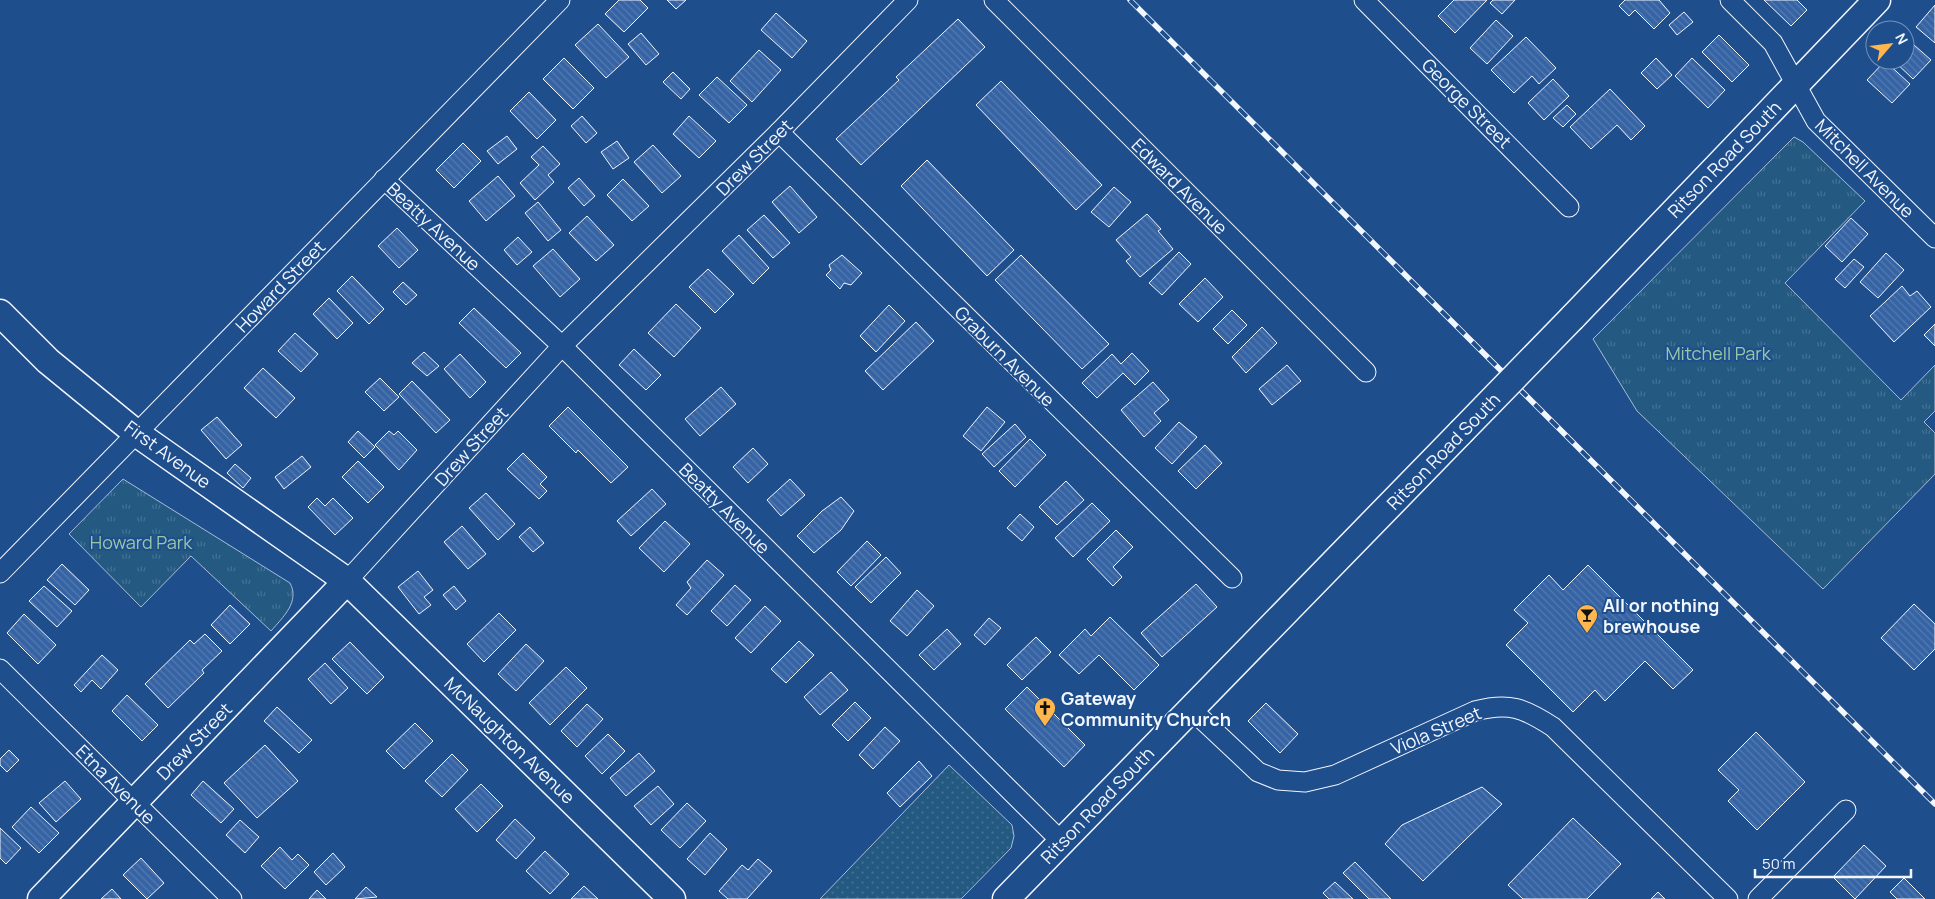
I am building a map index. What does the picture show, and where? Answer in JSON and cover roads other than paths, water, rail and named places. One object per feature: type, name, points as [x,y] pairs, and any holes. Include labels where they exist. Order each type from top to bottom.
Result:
[{"type":"main road","name":"Ritson Road South","points":[[1006,899],[1572,318],[1877,0]]},
{"type":"main road","name":"First Avenue","points":[[0,313],[48,361],[136,433],[347,581]]},
{"type":"main road","name":"Drew Street","points":[[41,899],[347,581]]},
{"type":"main road","name":"McNaughton Avenue","points":[[347,581],[672,899]]},
{"type":"street","name":"Howard Street","points":[[0,573],[560,0]]},
{"type":"street","name":"Drew Street","points":[[347,581],[562,346],[779,132],[908,0]]},
{"type":"street","name":"Edward Avenue","points":[[994,0],[1366,372]]},
{"type":"street","name":"George Street","points":[[1364,0],[1569,207]]},
{"type":"street","name":"Mitchell Avenue","points":[[1730,0],[1773,43],[1816,121],[1935,238]]},
{"type":"street","name":"Graburn Avenue","points":[[779,132],[1232,578]]},
{"type":"street","name":"Beatty Avenue","points":[[384,179],[562,346],[1062,842]]},
{"type":"street","name":"Etna Avenue","points":[[0,669],[232,899]]},
{"type":"street","name":"Viola Street","points":[[1191,709],[1258,772],[1278,780],[1304,782],[1335,775],[1475,710],[1493,706],[1512,706],[1530,712],[1553,727],[1728,899]]},
{"type":"street","points":[[1758,899],[1846,810]]},
{"type":"railway","points":[[1130,0],[1935,804]]},
{"type":"place","name":"All or nothing brewhouse","points":[[1587,634]]},
{"type":"place","name":"Gateway Community Church","points":[[1045,727]]},
{"type":"park label","name":"Mitchell Park","points":[[1718,353]]},
{"type":"park label","name":"Howard Park","points":[[141,542]]}]
